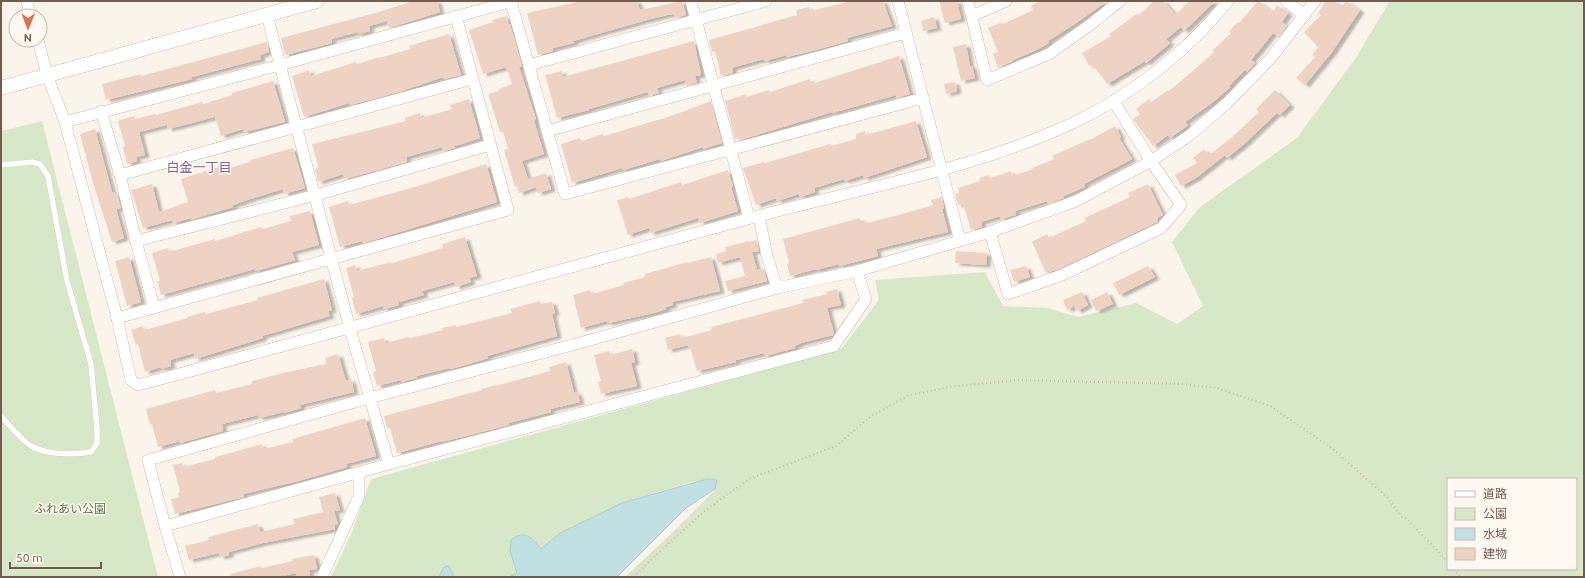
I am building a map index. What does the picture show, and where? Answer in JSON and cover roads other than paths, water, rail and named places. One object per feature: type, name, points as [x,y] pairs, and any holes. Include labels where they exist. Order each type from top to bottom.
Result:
[{"type":"street","points":[[1,88],[317,1]]},
{"type":"street","points":[[65,122],[101,111],[280,65],[456,16],[484,4],[512,1],[565,194],[923,98]]},
{"type":"street","points":[[691,1],[730,149],[768,256],[777,288]]},
{"type":"street","points":[[529,65],[766,1]]},
{"type":"street","points":[[898,1],[960,241]]},
{"type":"street","points":[[968,1],[987,80],[1049,54],[1120,1]]},
{"type":"street","points":[[972,16],[1006,1]]},
{"type":"street","points":[[40,48],[47,75],[65,122],[117,318],[131,380],[138,385],[350,329],[754,217],[942,170],[1015,148],[1078,121],[1114,102],[1178,53],[1213,20],[1228,1]]},
{"type":"street","points":[[1286,1],[1305,15]]},
{"type":"street","points":[[180,577],[148,460],[370,398],[583,342],[777,288],[857,271],[990,232],[1076,201],[1151,161],[1190,135],[1227,103],[1271,58],[1315,1]]},
{"type":"street","points":[[267,15],[316,195],[350,329],[389,464]]},
{"type":"street","points":[[117,318],[508,210],[456,16]]},
{"type":"street","points":[[548,131],[906,33]]},
{"type":"street","points":[[120,175],[297,128],[472,79]]},
{"type":"street","points":[[990,232],[1008,294],[1062,275],[1161,228],[1181,205],[1114,102]]},
{"type":"street","points":[[101,111],[120,175],[154,307]]},
{"type":"street","points":[[136,241],[316,195],[490,145]]},
{"type":"street","points":[[166,526],[389,464],[834,346],[866,299],[857,271]]},
{"type":"street","points":[[322,577],[359,496],[359,473]]},
{"type":"lane","points":[[1,165],[32,162],[40,164],[48,176],[67,280],[91,364],[97,443],[91,452],[80,454],[63,453],[32,447],[1,416]]},
{"type":"water","points":[[707,479],[717,480],[715,489],[686,508],[617,577],[509,577],[517,573],[510,551],[511,540],[520,535],[525,535],[532,538],[541,549],[560,533],[622,503]]},
{"type":"water","points":[[449,566],[454,577],[439,577],[444,567]]},
{"type":"district","name":"白金一丁目","points":[[199,167]]},
{"type":"park label","name":"ふれあい公園","points":[[70,508]]}]
